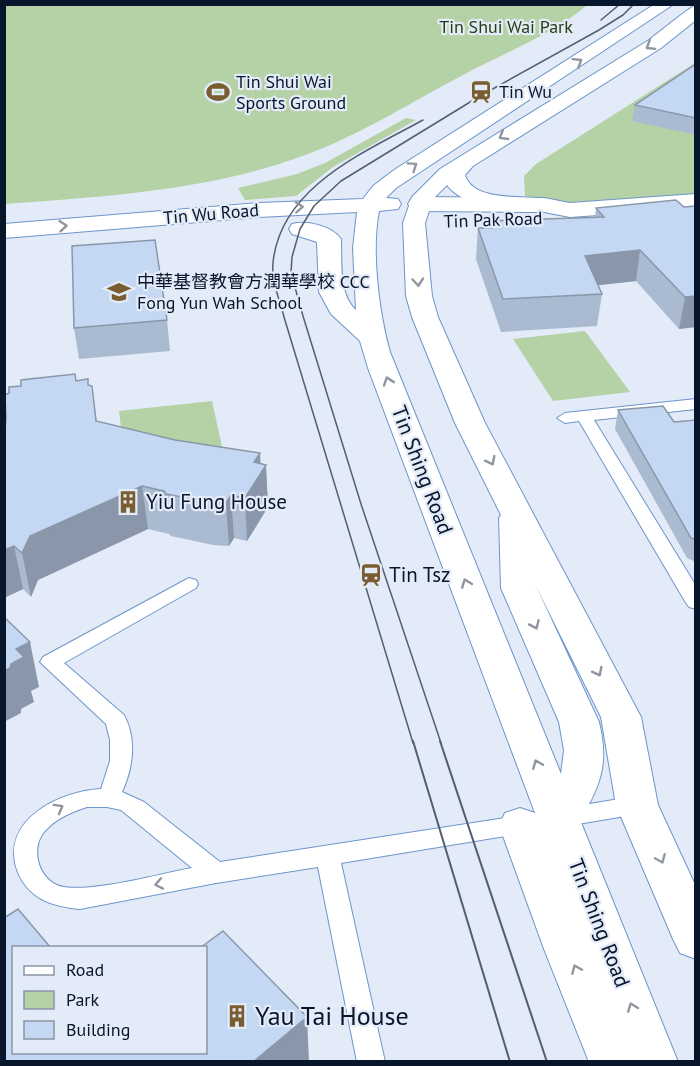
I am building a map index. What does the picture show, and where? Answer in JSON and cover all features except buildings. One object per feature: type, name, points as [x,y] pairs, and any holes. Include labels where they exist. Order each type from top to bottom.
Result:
[{"type":"main road","points":[[368,215],[387,185],[423,159],[661,7]]},
{"type":"main road","points":[[696,10],[687,20],[655,44],[447,173],[431,187],[417,214],[419,296],[425,317],[470,423],[621,717],[637,805],[696,939]]},
{"type":"main road","points":[[470,157],[454,174],[454,181],[461,189],[489,201],[544,205]]},
{"type":"main road","name":"Tin Pak Road","points":[[417,214],[544,205],[570,210],[694,203]]},
{"type":"main road","name":"Tin Wu Road","points":[[4,231],[259,210],[368,215],[417,214]]},
{"type":"main road","name":"Tin Pak Road","points":[[417,214],[549,219],[570,210]]},
{"type":"main road","name":"Tin Wu Road","points":[[4,253],[300,229],[368,215]]},
{"type":"main road","name":"Tin Shing Road","points":[[368,215],[366,274],[373,338],[539,822],[653,1062]]},
{"type":"main road","points":[[300,229],[322,234],[329,239],[332,292],[340,309],[373,338]]},
{"type":"main road","points":[[514,507],[518,588],[579,722],[584,741],[585,768],[573,797],[539,822],[567,949],[614,1062]]},
{"type":"lane","points":[[565,418],[696,404]]},
{"type":"lane","points":[[584,416],[696,603]]},
{"type":"lane","points":[[108,797],[117,779],[122,761],[122,740],[116,721],[50,662],[189,584]]},
{"type":"lane","points":[[216,873],[128,803],[108,797],[86,798],[63,805],[44,817],[30,833],[24,852],[27,870],[38,886],[57,896],[80,899],[327,854],[637,805]]},
{"type":"lane","points":[[327,854],[371,1062]]},
{"type":"green space","name":"Tin Shui Wai Sports Ground","points":[[4,5],[587,5],[544,34],[368,127],[308,154],[234,176],[196,184],[120,194],[5,204]]},
{"type":"green space","points":[[695,63],[695,195],[664,200],[548,203],[525,196],[524,176],[536,164]]},
{"type":"green space","points":[[406,118],[416,120],[333,167],[296,196],[245,200],[238,188],[297,174],[325,163]]},
{"type":"green space","points":[[585,331],[630,392],[553,401],[513,339]]},
{"type":"green space","points":[[212,401],[228,474],[124,453],[119,411]]},
{"type":"tram line","points":[[601,20],[620,4]]},
{"type":"tram line","points":[[441,743],[361,504],[303,316],[291,273],[292,257],[300,229],[314,206],[341,181],[480,96],[599,30],[623,15],[634,4]]},
{"type":"tram line","points":[[413,743],[284,317],[275,284],[273,263],[279,236],[291,213],[308,193],[352,159],[423,120]]},
{"type":"tram line","points":[[413,741],[510,1062]]},
{"type":"tram line","points":[[440,741],[547,1062]]},
{"type":"place","name":"Tin Shui Wai Sports Ground","points":[[218,92]]},
{"type":"place","name":"Tin Wu","points":[[481,92]]},
{"type":"place","name":"中華基督教會方潤華學校 CCC Fong Yun Wah School","points":[[119,292]]},
{"type":"place","name":"Yiu Fung House","points":[[128,502]]},
{"type":"place","name":"Tin Tsz","points":[[371,575]]},
{"type":"place","name":"Yau Tai House","points":[[237,1016]]},
{"type":"park label","name":"Tin Shui Wai Park","points":[[506,27]]}]
